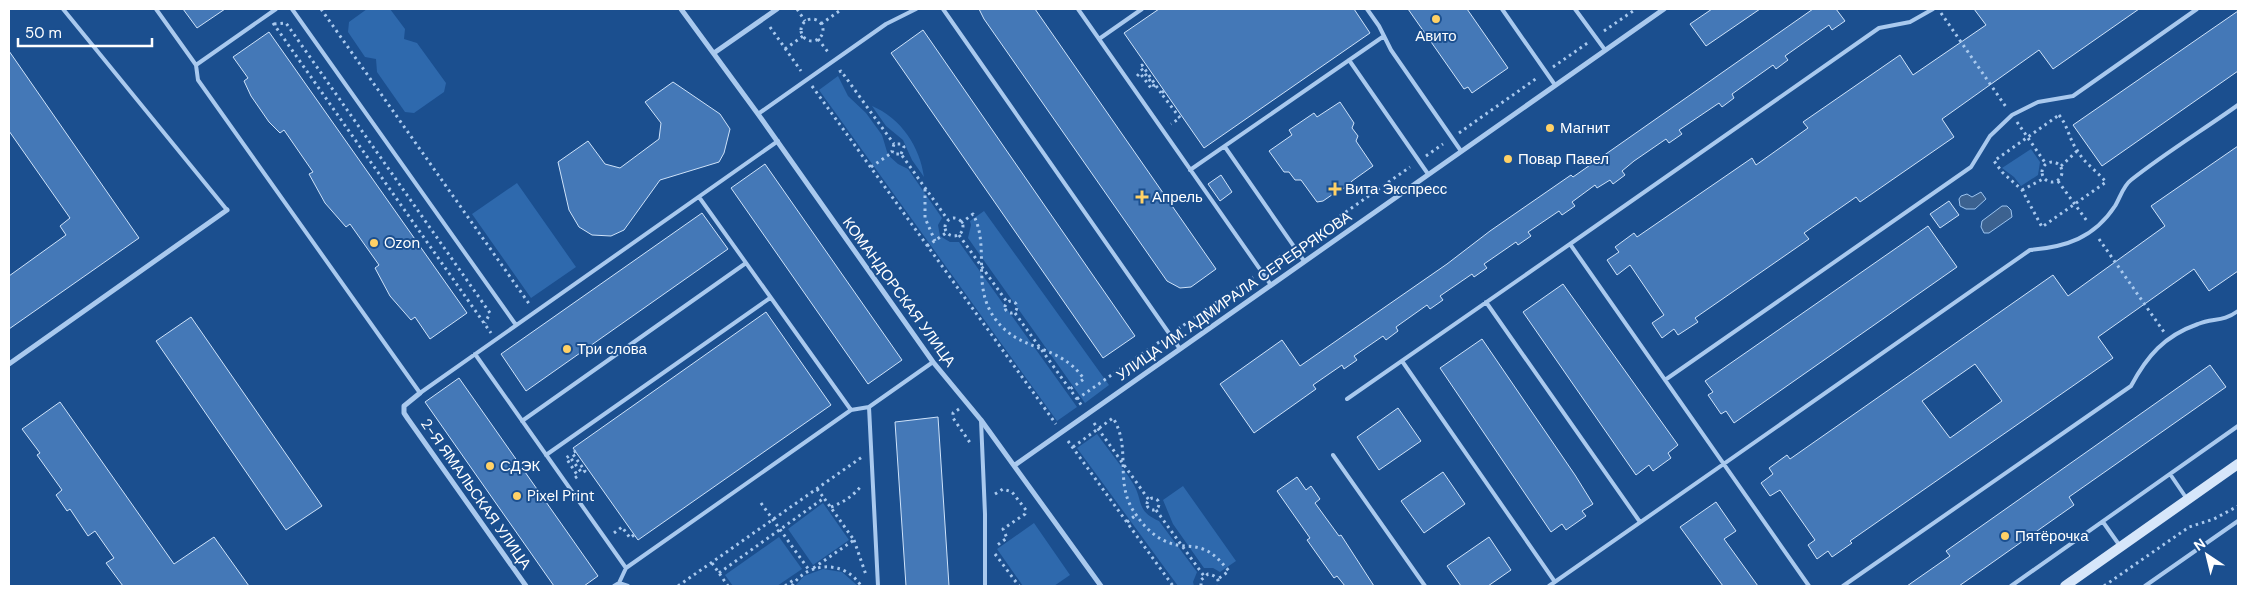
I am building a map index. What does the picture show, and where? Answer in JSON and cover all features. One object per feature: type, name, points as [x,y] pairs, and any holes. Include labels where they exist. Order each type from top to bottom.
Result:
[{"type":"main road","points":[[2065,586],[2238,464]]},
{"type":"street","name":"КОМАНДОРСКАЯ УЛИЦА","points":[[681,9],[778,142],[933,362],[1015,465],[1102,586]]},
{"type":"street","points":[[714,53],[777,9]]},
{"type":"street","name":"УЛИЦА ИМ. АДМИРАЛА СЕРЕБРЯКОВА","points":[[1015,465],[1664,9]]},
{"type":"street","points":[[9,364],[227,210]]},
{"type":"street","name":"2-Я ЯМАЛЬСКАЯ УЛИЦА","points":[[420,393],[404,406],[404,412],[526,586]]},
{"type":"lane","points":[[64,9],[227,210]]},
{"type":"lane","points":[[156,9],[196,65],[198,80],[420,393],[778,142]]},
{"type":"lane","points":[[196,65],[276,9]]},
{"type":"lane","points":[[292,9],[516,325]]},
{"type":"lane","points":[[758,114],[886,24],[916,9]]},
{"type":"lane","points":[[943,9],[1180,349]]},
{"type":"lane","points":[[1078,9],[1271,285]]},
{"type":"lane","points":[[1132,9],[1135,13]]},
{"type":"lane","points":[[1099,39],[1142,9]]},
{"type":"lane","points":[[1367,9],[1391,50],[1461,151]]},
{"type":"lane","points":[[1502,9],[1555,85]]},
{"type":"lane","points":[[1575,9],[1605,50]]},
{"type":"lane","points":[[1347,399],[1879,28],[1910,22],[1932,9]]},
{"type":"lane","points":[[1665,380],[1971,167],[1990,136],[2012,115],[2038,102],[2073,96],[2197,9]]},
{"type":"lane","points":[[1190,170],[1384,36]]},
{"type":"lane","points":[[1349,60],[1428,174]]},
{"type":"lane","points":[[1549,586],[2030,250],[2052,248],[2071,243],[2092,229],[2104,220],[2115,206],[2128,182],[2238,105]]},
{"type":"lane","points":[[1225,147],[1304,261]]},
{"type":"lane","points":[[699,197],[850,410]]},
{"type":"lane","points":[[1570,244],[1809,586]]},
{"type":"lane","points":[[522,421],[746,263]]},
{"type":"lane","points":[[546,455],[770,298]]},
{"type":"lane","points":[[1486,302],[1640,522]]},
{"type":"lane","points":[[1843,586],[2130,386],[2144,362],[2168,338],[2199,323],[2228,319],[2238,312]]},
{"type":"lane","points":[[474,354],[626,568]]},
{"type":"lane","points":[[1402,361],[1555,582]]},
{"type":"lane","points":[[614,586],[619,583],[626,568],[850,410],[869,407],[933,362]]},
{"type":"lane","points":[[869,407],[878,586]]},
{"type":"lane","points":[[981,420],[986,514],[985,586]]},
{"type":"lane","points":[[2011,586],[2238,426]]},
{"type":"lane","points":[[1333,455],[1425,586]]},
{"type":"lane","points":[[2170,474],[2188,500]]},
{"type":"lane","points":[[2145,586],[2238,521]]},
{"type":"lane","points":[[2103,522],[2121,547]]},
{"type":"lane","points":[[619,583],[628,586]]},
{"type":"path","points":[[321,9],[535,312]]},
{"type":"path","points":[[796,9],[805,21]]},
{"type":"path","points":[[821,24],[842,9]]},
{"type":"path","points":[[1077,399],[1636,9]]},
{"type":"path","points":[[1938,9],[2046,164]]},
{"type":"path","points":[[267,15],[496,339]]},
{"type":"path","points":[[763,18],[801,71]]},
{"type":"path","points":[[812,19],[821,24],[823,33],[818,39],[811,41],[803,36],[801,27],[805,21],[812,19]]},
{"type":"path","points":[[274,24],[286,23],[490,313],[485,324]]},
{"type":"path","points":[[785,49],[803,36]]},
{"type":"path","points":[[818,39],[828,53]]},
{"type":"path","points":[[1140,74],[1151,88],[1154,86],[1140,67],[1142,65],[1180,118]]},
{"type":"path","points":[[841,71],[894,144],[893,152],[871,168]]},
{"type":"path","points":[[814,89],[1173,586]]},
{"type":"path","points":[[2059,115],[2066,124],[2077,151],[2106,182],[2042,227],[2022,190],[2002,172],[1994,161],[2028,137],[2059,115]]},
{"type":"path","points":[[894,144],[902,144],[904,147],[901,154]]},
{"type":"path","points":[[2061,166],[2077,151]]},
{"type":"path","points":[[893,152],[901,154],[948,220]]},
{"type":"path","points":[[2046,164],[2057,163],[2061,166]]},
{"type":"path","points":[[2044,179],[2043,168],[2046,164]]},
{"type":"path","points":[[2058,181],[2062,171],[2061,166]]},
{"type":"path","points":[[2022,190],[2044,179]]},
{"type":"path","points":[[2044,179],[2048,182],[2058,181]]},
{"type":"path","points":[[2058,181],[2168,338]]},
{"type":"path","points":[[925,188],[925,218],[935,241]]},
{"type":"path","points":[[961,222],[973,214],[977,222],[982,266],[982,290],[995,319],[1010,334],[1020,340],[1053,352],[1072,364],[1084,379],[1070,389]]},
{"type":"path","points":[[948,220],[955,218],[961,222]]},
{"type":"path","points":[[946,233],[944,229],[948,220]]},
{"type":"path","points":[[946,233],[955,237],[959,235],[962,232],[961,222]]},
{"type":"path","points":[[927,246],[946,233]]},
{"type":"path","points":[[959,235],[1008,302]]},
{"type":"path","points":[[966,403],[953,413],[953,418],[970,442],[973,451]]},
{"type":"path","points":[[1073,447],[1113,418],[1120,429],[1123,440],[1122,472],[1126,497],[1136,515],[1162,539],[1202,548],[1221,562],[1229,571],[1218,579]]},
{"type":"path","points":[[576,451],[572,453],[585,471],[582,473],[569,456],[566,458],[578,476]]},
{"type":"path","points":[[678,586],[871,451]]},
{"type":"path","points":[[831,507],[843,503],[854,495],[864,482]]},
{"type":"path","points":[[817,489],[854,540],[866,576]]},
{"type":"path","points":[[991,501],[994,495],[1003,489],[1012,492],[1026,510],[1025,514],[1004,529],[1003,532],[1007,538],[993,550]]},
{"type":"path","points":[[719,573],[824,498]]},
{"type":"path","points":[[761,503],[811,570]]},
{"type":"path","points":[[2104,586],[2189,527],[2214,519],[2238,506]]},
{"type":"path","points":[[1156,510],[1204,576]]},
{"type":"path","points":[[1127,522],[1136,515]]},
{"type":"path","points":[[622,527],[630,538],[634,535]]},
{"type":"path","points":[[993,539],[994,560]]},
{"type":"path","points":[[785,586],[854,540]]},
{"type":"path","points":[[993,550],[1019,586]]},
{"type":"path","points":[[712,563],[726,585]]},
{"type":"path","points":[[811,570],[833,567],[844,570],[861,586]]},
{"type":"path","points":[[792,586],[803,574]]},
{"type":"path","points":[[1204,576],[1212,575],[1218,579]]},
{"type":"path","points":[[1201,586],[1201,580],[1204,576]]},
{"type":"path","points":[[1218,579],[1218,586]]},
{"type":"shaded area","points":[[367,9],[390,9],[405,29],[404,39],[417,43],[446,83],[444,92],[414,113],[405,112],[377,72],[376,59],[365,57],[348,32],[349,22]]},
{"type":"shaded area","points":[[838,76],[848,96],[866,113],[882,135],[888,155],[898,164],[908,169],[942,218],[938,225],[940,236],[950,242],[959,242],[1077,407],[1057,421],[819,90]]},
{"type":"shaded area","points":[[872,106],[892,118],[907,135],[918,155],[924,177],[912,160],[903,140],[886,126]]},
{"type":"shaded area","points":[[2031,149],[2040,162],[2038,175],[2021,186],[2014,177],[2002,168]]},
{"type":"shaded area","points":[[517,183],[576,267],[531,298],[472,214]]},
{"type":"shaded area","points":[[1981,192],[1986,199],[1975,209],[1966,209],[1960,206],[1959,199],[1961,196],[1967,194],[1972,197]]},
{"type":"shaded area","points":[[2002,206],[2007,206],[2011,210],[2012,217],[1989,233],[1984,233],[1981,227],[1982,221]]},
{"type":"shaded area","points":[[984,211],[1109,385],[1085,403],[968,238],[970,221]]},
{"type":"shaded area","points":[[1097,434],[1134,485],[1143,509],[1159,521],[1197,572],[1193,582],[1194,586],[1178,586],[1077,448]]},
{"type":"shaded area","points":[[1183,486],[1236,561],[1220,572],[1213,568],[1204,568],[1173,524],[1163,500]]},
{"type":"shaded area","points":[[823,503],[849,540],[813,565],[788,529]]},
{"type":"shaded area","points":[[1034,523],[1070,575],[1054,586],[1023,586],[997,549]]},
{"type":"shaded area","points":[[779,537],[802,569],[777,586],[733,586],[725,575]]},
{"type":"shaded area","points":[[823,569],[842,572],[858,586],[795,586],[804,576]]},
{"type":"building","points":[[183,9],[225,9],[197,28]]},
{"type":"building","points":[[979,9],[1035,9],[1216,269],[1191,287],[1180,288],[1167,281],[984,19]]},
{"type":"building","points":[[1159,9],[1354,9],[1370,33],[1204,148],[1124,33]]},
{"type":"building","points":[[1408,9],[1467,9],[1508,68],[1472,93],[1468,87],[1464,89]]},
{"type":"building","points":[[1712,9],[1760,9],[1706,46],[1690,24]]},
{"type":"building","points":[[1813,9],[1836,9],[1845,21],[1832,30],[1829,25],[1785,56],[1788,60],[1776,69],[1773,65],[1732,94],[1734,98],[1722,107],[1719,103],[1679,130],[1682,134],[1669,143],[1666,139],[1634,161],[1622,171],[1625,175],[1613,184],[1610,180],[1597,188],[1595,185],[1572,202],[1575,206],[1562,215],[1559,211],[1528,232],[1531,236],[1518,245],[1516,242],[1484,264],[1487,268],[1474,277],[1472,274],[1440,296],[1443,300],[1430,309],[1427,305],[1396,327],[1398,331],[1386,340],[1383,336],[1354,356],[1357,360],[1344,369],[1342,365],[1313,385],[1316,389],[1254,433],[1220,384],[1282,340],[1300,366],[1447,264],[1490,231],[1571,175],[1573,177]]},
{"type":"building","points":[[1974,9],[2139,9],[2053,69],[2039,50],[1942,119],[1954,137],[1860,202],[1856,197],[1804,233],[1809,239],[1695,318],[1698,322],[1678,335],[1674,329],[1662,338],[1652,323],[1664,315],[1630,265],[1617,275],[1607,260],[1619,252],[1615,247],[1634,233],[1637,237],[1752,158],[1756,165],[1808,128],[1803,122],[1900,55],[1913,75],[1986,25]]},
{"type":"building","points":[[2238,11],[2238,71],[2102,166],[2073,125]]},
{"type":"building","points":[[923,30],[1135,336],[1103,358],[891,53]]},
{"type":"building","points":[[269,32],[467,313],[430,339],[415,317],[411,320],[390,296],[375,268],[379,265],[350,224],[346,227],[325,203],[309,174],[313,172],[284,130],[280,133],[269,122],[251,96],[244,81],[248,78],[233,57]]},
{"type":"building","points":[[9,51],[139,238],[9,329],[9,276],[66,235],[60,226],[70,218],[9,131]]},
{"type":"building","points":[[673,82],[720,114],[730,129],[724,153],[719,162],[660,180],[624,230],[611,236],[592,235],[579,227],[569,210],[558,162],[588,141],[605,164],[620,168],[659,139],[661,123],[645,102]]},
{"type":"building","points":[[1340,102],[1354,123],[1352,128],[1358,136],[1356,141],[1373,166],[1352,181],[1347,187],[1323,201],[1317,202],[1301,180],[1295,180],[1289,172],[1284,172],[1269,151],[1292,135],[1289,130],[1314,113],[1317,117]]},
{"type":"building","points":[[2238,146],[2238,271],[2209,291],[2194,269],[2098,337],[2113,358],[1850,541],[1852,543],[1832,557],[1828,551],[1817,559],[1808,545],[1815,540],[1780,490],[1770,496],[1761,483],[1773,474],[1769,468],[1787,455],[1790,459],[2053,275],[2068,296],[2165,226],[2151,206]],"holes":[[[1975,364],[2002,401],[1950,438],[1922,401]]]},
{"type":"building","points":[[765,164],[902,360],[868,384],[731,188]]},
{"type":"building","points":[[1221,175],[1232,192],[1220,201],[1208,184]]},
{"type":"building","points":[[1949,201],[1959,215],[1940,228],[1930,214]]},
{"type":"building","points":[[702,213],[728,249],[526,391],[501,354]]},
{"type":"building","points":[[1928,226],[1957,267],[1734,423],[1726,411],[1721,414],[1708,395],[1713,392],[1705,381]]},
{"type":"building","points":[[1563,284],[1678,445],[1668,453],[1671,458],[1653,471],[1649,465],[1636,475],[1523,312]]},
{"type":"building","points":[[766,312],[831,405],[638,540],[573,448]]},
{"type":"building","points":[[191,317],[322,506],[286,530],[156,341]]},
{"type":"building","points":[[1482,339],[1593,504],[1582,511],[1586,516],[1566,530],[1562,524],[1551,532],[1440,368]]},
{"type":"building","points":[[2210,365],[2226,387],[2069,497],[2074,505],[1959,586],[1907,586],[1950,556],[1946,551]]},
{"type":"building","points":[[459,378],[598,576],[584,586],[554,586],[425,402]]},
{"type":"building","points":[[60,402],[174,564],[214,537],[249,586],[123,586],[106,563],[114,558],[95,531],[88,536],[70,509],[67,511],[56,495],[62,490],[37,455],[40,453],[22,429]]},
{"type":"building","points":[[1398,408],[1421,441],[1379,470],[1357,437]]},
{"type":"building","points":[[938,417],[949,586],[906,586],[895,422]]},
{"type":"building","points":[[1443,472],[1465,504],[1424,533],[1401,501]]},
{"type":"building","points":[[1297,477],[1306,490],[1311,486],[1320,499],[1315,503],[1339,536],[1341,535],[1374,586],[1345,586],[1337,576],[1334,578],[1307,540],[1310,538],[1277,491]]},
{"type":"building","points":[[1716,502],[1736,531],[1724,539],[1758,586],[1723,586],[1680,527]]},
{"type":"building","points":[[1489,537],[1511,570],[1488,586],[1461,586],[1447,566]]},
{"type":"place","name":"Авито","points":[[1436,19]]},
{"type":"place","name":"Магнит","points":[[1550,128]]},
{"type":"place","name":"Повар Павел","points":[[1508,159]]},
{"type":"place","name":"Вита Экспресс","points":[[1335,189]]},
{"type":"place","name":"Апрель","points":[[1142,197]]},
{"type":"place","name":"Ozon","points":[[374,243]]},
{"type":"place","name":"Три слова","points":[[567,349]]},
{"type":"place","name":"СДЭК","points":[[490,466]]},
{"type":"place","name":"Pixel Print","points":[[517,496]]},
{"type":"place","name":"Пятёрочка","points":[[2005,536]]}]
